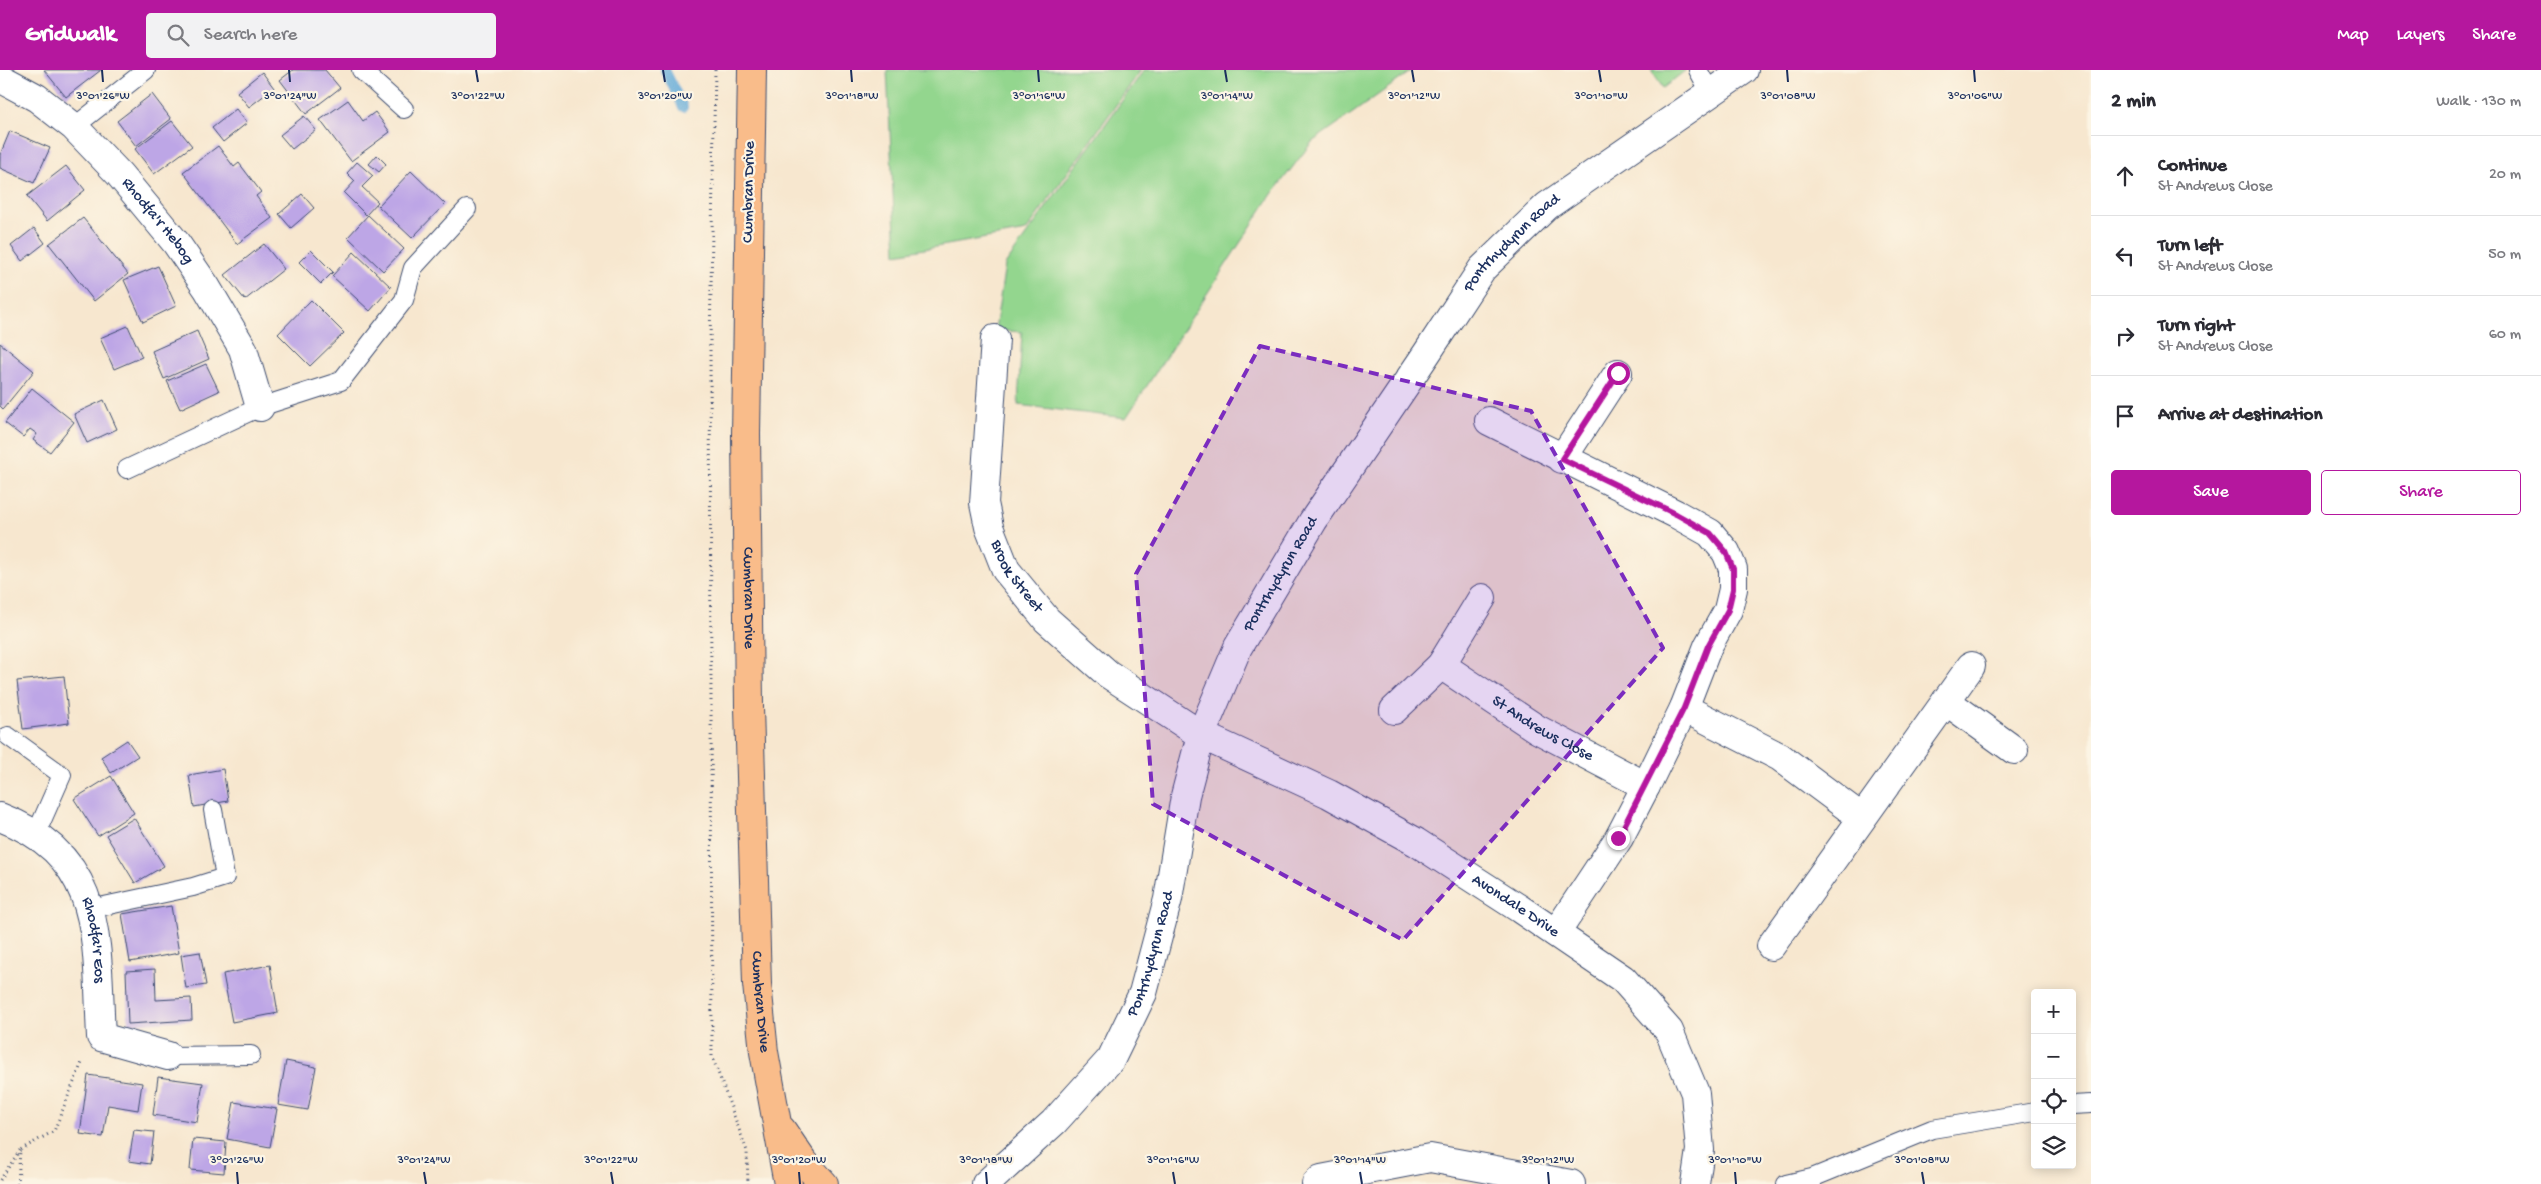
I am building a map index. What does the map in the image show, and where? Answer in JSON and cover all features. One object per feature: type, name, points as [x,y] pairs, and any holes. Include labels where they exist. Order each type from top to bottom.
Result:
[{"type":"main road","name":"Cwmbran Drive","points":[[752,70],[746,434],[749,707],[757,984],[764,1052],[788,1184]]},
{"type":"main road","points":[[777,1122],[803,1161],[824,1184]]},
{"type":"street","name":"Pontrhydyrun Road","points":[[986,1184],[1054,1122],[1111,1059],[1143,993],[1168,899],[1185,796],[1201,735],[1238,647],[1312,520],[1428,353],[1482,269],[1547,206],[1712,94],[1744,70]]},
{"type":"street","name":"Rhodfa'r Hebog","points":[[0,78],[37,98],[74,127],[119,174],[176,243],[208,288],[243,349],[260,407]]},
{"type":"street","name":"Brook Street","points":[[995,339],[984,503],[989,527],[1006,570],[1047,620],[1108,674],[1201,735]]},
{"type":"street","points":[[1562,459],[1618,373]]},
{"type":"street","points":[[1489,421],[1562,459],[1676,514],[1710,533],[1726,552],[1733,569],[1733,589],[1730,603],[1708,646],[1684,708],[1618,838],[1556,933]]},
{"type":"street","points":[[1394,710],[1442,665],[1482,598]]},
{"type":"street","name":"St Andrews Close","points":[[1442,665],[1537,729],[1646,786]]},
{"type":"street","points":[[1771,946],[1971,666]]},
{"type":"street","points":[[1946,701],[2014,750]]},
{"type":"street","points":[[1684,708],[1780,757],[1862,818]]},
{"type":"street","name":"Avondale Drive","points":[[1201,735],[1329,794],[1407,837],[1556,933],[1623,979],[1669,1031],[1695,1092],[1700,1150],[1695,1184]]},
{"type":"street","name":"Rhodfa'r Eos","points":[[0,817],[26,827],[52,845],[71,868],[85,892],[97,948],[101,1037],[104,1038]]},
{"type":"street","points":[[104,1038],[168,1056]]},
{"type":"street","points":[[1316,1184],[1320,1179],[1430,1158],[1571,1184]]},
{"type":"lane","points":[[74,127],[146,70]]},
{"type":"lane","points":[[361,70],[404,109]]},
{"type":"lane","points":[[1698,70],[1712,94]]},
{"type":"lane","points":[[127,469],[260,407],[341,381],[404,300],[413,268],[467,209]]},
{"type":"lane","points":[[8,736],[62,775],[36,834]]},
{"type":"lane","points":[[90,909],[194,887],[225,877],[213,810]]},
{"type":"lane","points":[[168,1056],[252,1055]]},
{"type":"lane","points":[[2076,1105],[2091,1104]]},
{"type":"lane","points":[[1786,1184],[1812,1181],[1932,1129],[2031,1113]]},
{"type":"path","points":[[714,70],[710,342],[712,1056],[747,1151],[748,1184]]},
{"type":"path","points":[[0,1180],[20,1150],[54,1131],[83,1060],[104,1038]]},
{"type":"path","points":[[18,1184],[20,1150]]},
{"type":"highlighted area","points":[[1260,346],[1531,411],[1663,648],[1403,940],[1153,804],[1136,574]]},
{"type":"green space","points":[[887,70],[1141,70],[1026,231],[896,254]]},
{"type":"green space","points":[[1144,70],[1413,70],[1312,142],[1272,194],[1126,418],[1018,405],[1022,332],[995,330],[1005,265]]},
{"type":"green space","points":[[1651,70],[1686,70],[1663,88]]},
{"type":"building","points":[[44,70],[101,70],[66,97]]},
{"type":"building","points":[[293,70],[325,70],[340,88],[306,114],[280,80]]},
{"type":"building","points":[[262,72],[274,88],[249,107],[237,92]]},
{"type":"building","points":[[152,94],[171,119],[136,146],[117,121]]},
{"type":"building","points":[[348,100],[363,121],[375,112],[390,132],[351,161],[320,120]]},
{"type":"building","points":[[236,109],[247,123],[223,142],[212,128]]},
{"type":"building","points":[[304,116],[316,130],[292,149],[280,135]]},
{"type":"building","points":[[172,121],[192,146],[154,174],[135,149]]},
{"type":"building","points":[[10,131],[50,148],[34,183],[0,168],[0,155]]},
{"type":"building","points":[[218,146],[234,167],[239,163],[261,192],[256,196],[272,218],[237,244],[183,172]]},
{"type":"building","points":[[377,155],[386,164],[379,172],[369,164]]},
{"type":"building","points":[[357,162],[373,176],[362,187],[378,202],[366,215],[344,193],[355,181],[347,173]]},
{"type":"building","points":[[66,166],[85,190],[47,221],[27,196]]},
{"type":"building","points":[[411,171],[445,204],[412,238],[378,206]]},
{"type":"building","points":[[302,194],[314,208],[291,228],[279,214]]},
{"type":"building","points":[[368,215],[404,249],[383,271],[348,237]]},
{"type":"building","points":[[83,218],[128,274],[94,301],[49,244]]},
{"type":"building","points":[[34,228],[45,243],[22,261],[11,246]]},
{"type":"building","points":[[264,244],[284,269],[245,300],[225,275]]},
{"type":"building","points":[[311,250],[333,272],[321,284],[299,262]]},
{"type":"building","points":[[354,252],[391,287],[370,311],[332,276]]},
{"type":"building","points":[[158,266],[176,306],[143,322],[124,280]]},
{"type":"building","points":[[311,300],[344,333],[310,366],[278,334]]},
{"type":"building","points":[[128,326],[142,357],[114,369],[100,338]]},
{"type":"building","points":[[197,331],[209,359],[164,379],[152,351]]},
{"type":"building","points":[[0,343],[34,371],[3,409],[0,406]]},
{"type":"building","points":[[206,364],[219,391],[180,409],[167,381]]},
{"type":"building","points":[[32,388],[74,422],[50,452],[33,440],[37,434],[30,429],[23,437],[5,423]]},
{"type":"building","points":[[104,400],[117,429],[87,443],[74,414]]},
{"type":"building","points":[[64,676],[69,723],[23,729],[17,681]]},
{"type":"building","points":[[127,740],[138,756],[111,773],[101,757]]},
{"type":"building","points":[[223,769],[228,801],[194,807],[189,775]]},
{"type":"building","points":[[111,776],[134,813],[98,836],[74,799]]},
{"type":"building","points":[[134,818],[164,866],[135,883],[106,835]]},
{"type":"building","points":[[171,906],[179,953],[130,962],[122,914]]},
{"type":"building","points":[[200,952],[206,985],[186,988],[181,955]]},
{"type":"building","points":[[270,965],[278,1013],[232,1022],[223,974]]},
{"type":"building","points":[[155,969],[156,1000],[191,998],[192,1020],[128,1024],[126,971]]},
{"type":"building","points":[[286,1061],[316,1067],[308,1110],[278,1105]]},
{"type":"building","points":[[88,1075],[142,1083],[138,1110],[108,1105],[103,1137],[80,1134]]},
{"type":"building","points":[[158,1077],[203,1083],[197,1122],[153,1115]]},
{"type":"building","points":[[234,1102],[277,1109],[270,1147],[227,1139]]},
{"type":"building","points":[[134,1130],[154,1132],[150,1164],[129,1161]]},
{"type":"building","points":[[193,1139],[226,1142],[224,1173],[190,1170]]},
{"type":"waterway","points":[[665,70],[683,107]]},
{"type":"route","points":[[1618,373],[1562,459],[1676,514],[1710,533],[1726,552],[1733,569],[1733,589],[1728,610],[1708,646],[1684,708],[1618,838]]}]
